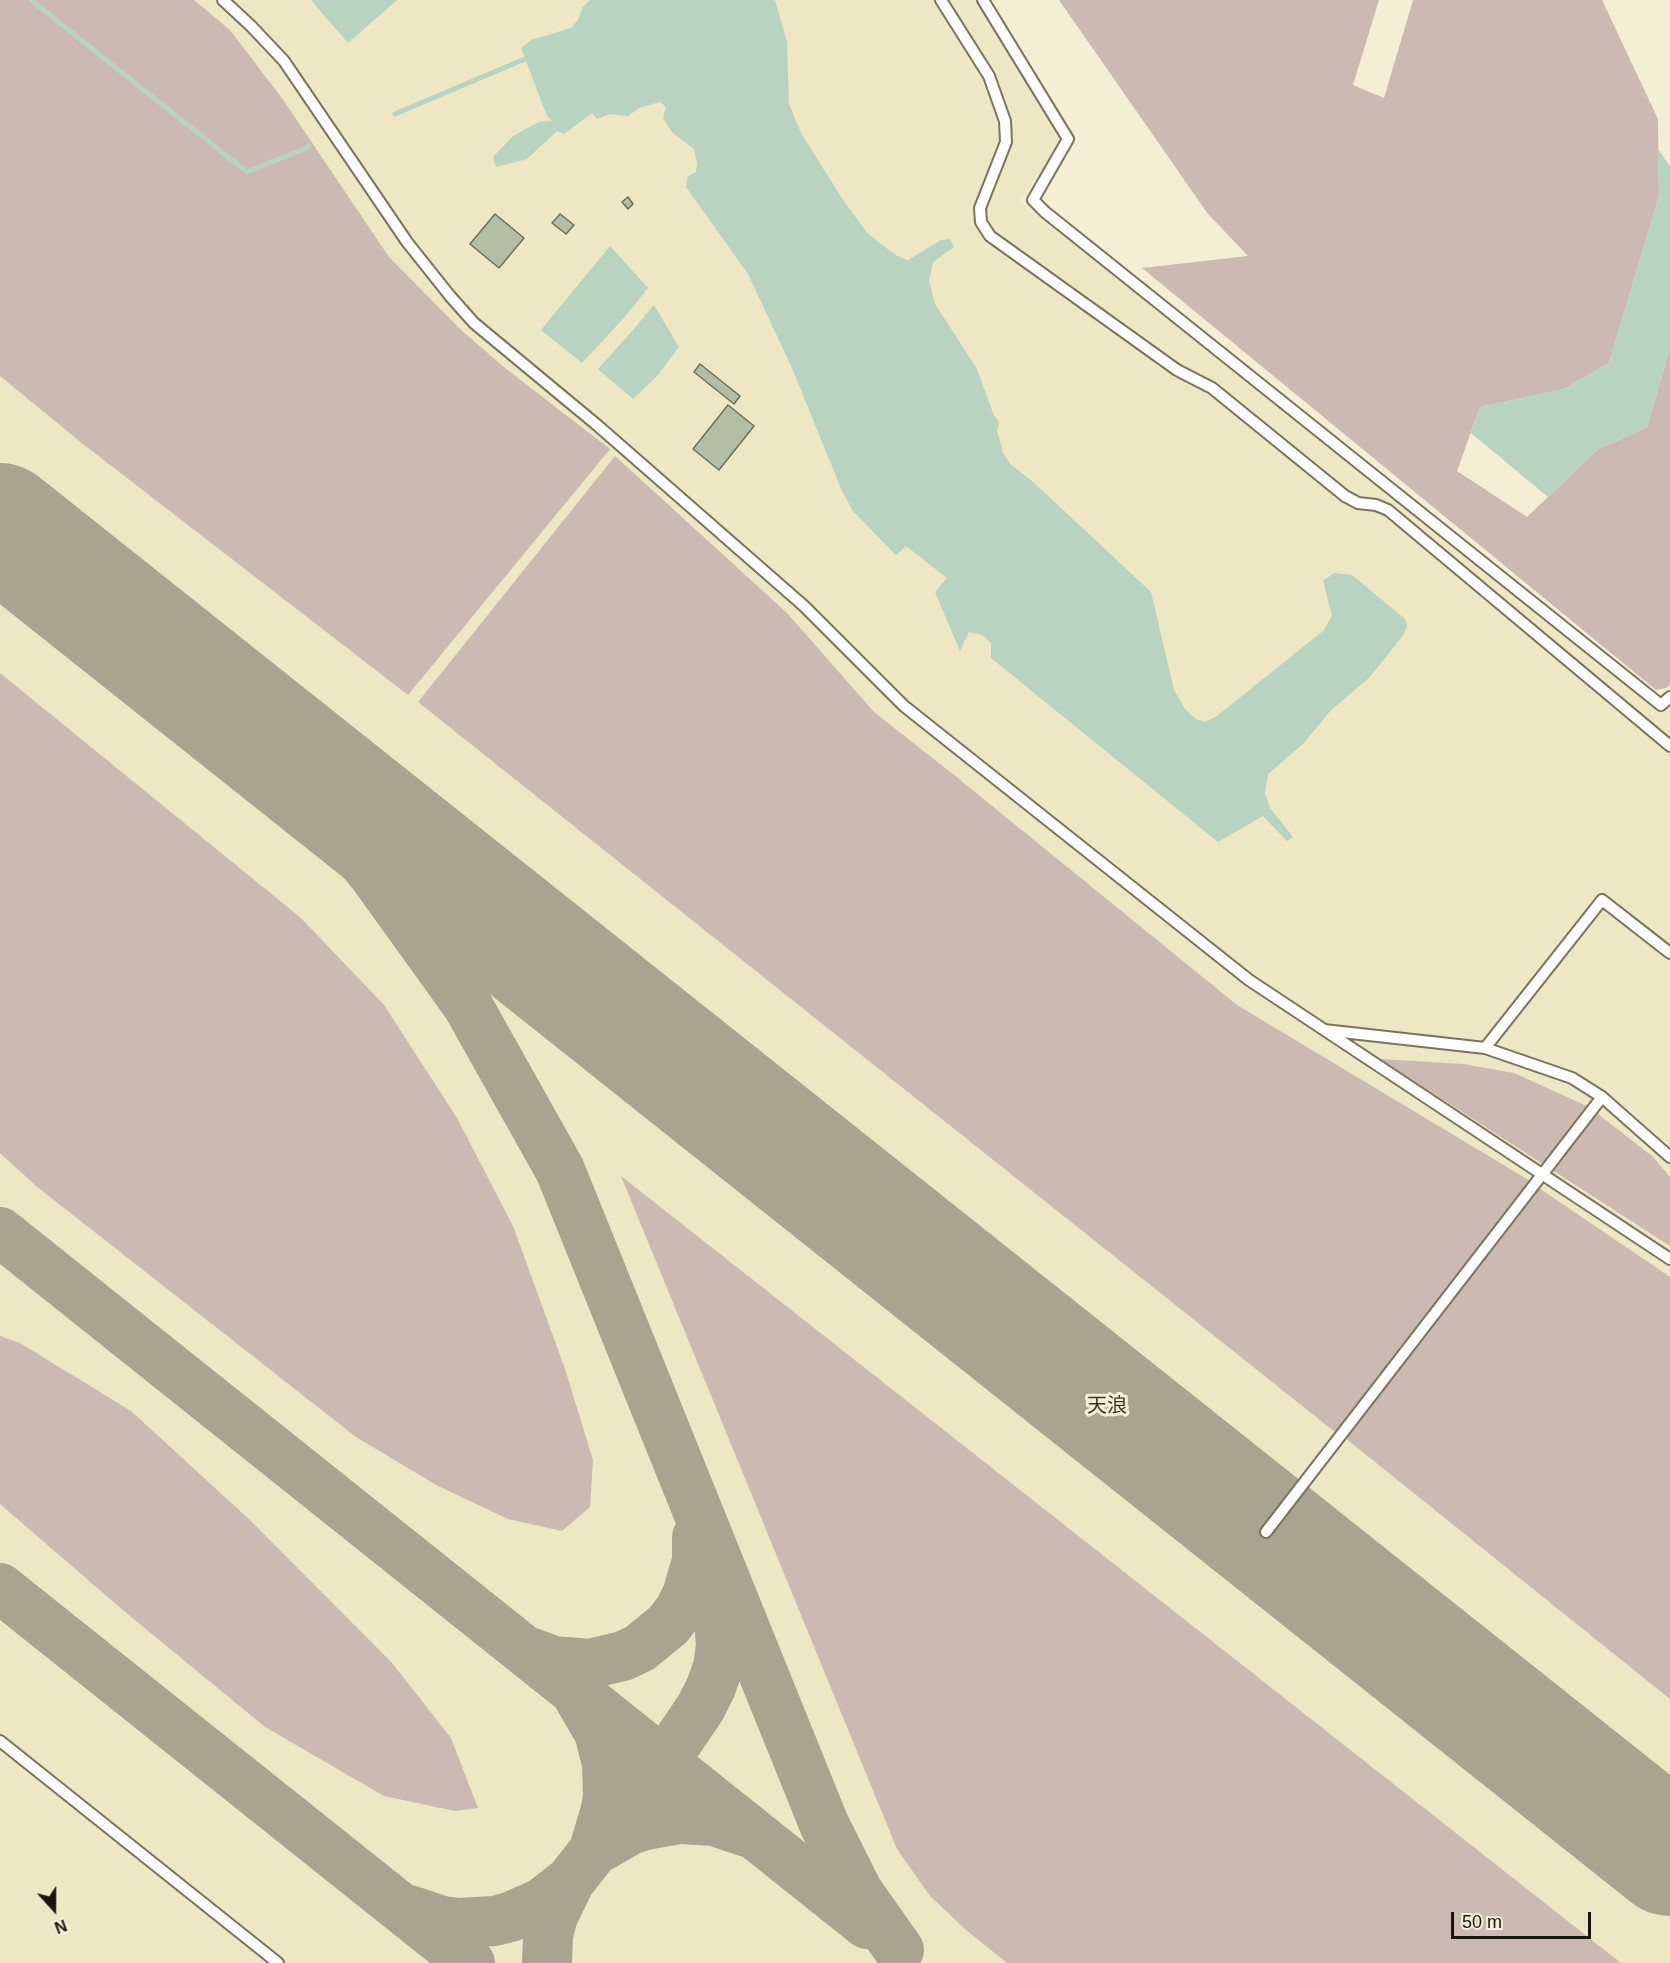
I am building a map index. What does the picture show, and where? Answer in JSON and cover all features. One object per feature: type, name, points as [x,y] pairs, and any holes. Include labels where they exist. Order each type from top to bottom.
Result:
[{"type":"lane","points":[[223,0],[284,61],[406,242],[474,323],[597,425],[804,606],[904,706],[1249,980],[1670,1259]]},
{"type":"lane","points":[[941,0],[989,76],[1005,121],[1006,142],[980,207],[981,222],[990,236],[1177,370],[1212,388],[1345,496],[1358,503],[1376,505],[1388,510],[1670,746]]},
{"type":"lane","points":[[983,0],[1068,139],[1033,200],[1045,212],[1661,705],[1670,697]]},
{"type":"lane","points":[[1485,1048],[1602,900],[1670,953]]},
{"type":"lane","points":[[1320,1029],[1485,1048],[1572,1078],[1602,1097],[1670,1157]]},
{"type":"lane","points":[[1266,1532],[1602,1097]]},
{"type":"lane","points":[[0,1741],[278,1963]]},
{"type":"shaded area","points":[[0,0],[975,0],[1062,144],[1020,201],[1661,713],[1670,707],[1670,1963],[0,1963]]},
{"type":"shaded area","points":[[0,0],[194,0],[230,30],[284,101],[389,257],[460,329],[505,368],[610,449],[408,695],[83,444],[0,376]]},
{"type":"shaded area","points":[[311,0],[397,0],[348,43]]},
{"type":"shaded area","points":[[590,0],[775,0],[787,42],[789,104],[801,133],[843,200],[868,234],[897,256],[908,260],[941,240],[950,239],[954,247],[933,262],[929,281],[935,304],[977,369],[994,416],[999,422],[997,431],[1003,452],[1010,464],[1032,481],[1151,592],[1174,690],[1185,709],[1196,719],[1205,722],[1217,716],[1323,631],[1332,616],[1323,581],[1334,573],[1352,575],[1405,619],[1407,626],[1404,634],[1369,678],[1331,710],[1303,744],[1268,774],[1265,793],[1270,808],[1293,837],[1287,841],[1263,816],[1218,842],[991,658],[991,643],[982,635],[969,632],[960,651],[935,592],[947,578],[906,546],[896,555],[853,511],[842,491],[792,368],[748,274],[686,187],[688,176],[696,172],[694,149],[673,133],[663,118],[666,107],[660,102],[639,108],[628,116],[610,114],[597,119],[592,113],[564,134],[557,131],[527,159],[496,167],[493,157],[513,136],[539,122],[553,121],[547,116],[521,48],[531,40],[571,28],[578,20],[583,7]]},
{"type":"shaded area","points":[[1059,0],[1379,0],[1353,85],[1384,98],[1413,0],[1602,0],[1658,119],[1659,196],[1609,363],[1564,389],[1480,407],[1457,471],[1527,517],[1597,450],[1647,427],[1670,348],[1670,685],[1656,690],[1142,268],[1248,256],[1208,214]]},
{"type":"shaded area","points":[[1658,149],[1670,166],[1670,348],[1647,427],[1597,450],[1548,497],[1471,433],[1480,407],[1564,389],[1609,363],[1659,196]]},
{"type":"shaded area","points":[[610,246],[648,288],[582,363],[541,330]]},
{"type":"shaded area","points":[[654,305],[679,347],[658,375],[633,399],[598,369]]},
{"type":"shaded area","points":[[615,456],[787,613],[874,712],[1237,1005],[1532,1182],[1335,1432],[418,702]]},
{"type":"shaded area","points":[[0,673],[301,918],[384,1005],[457,1118],[513,1226],[565,1369],[593,1460],[590,1507],[562,1531],[508,1519],[438,1486],[356,1437],[36,1186],[0,1153]]},
{"type":"shaded area","points":[[1380,1059],[1463,1064],[1514,1073],[1589,1107],[1653,1157],[1670,1177],[1670,1246]]},
{"type":"shaded area","points":[[621,1176],[1621,1963],[1007,1963],[966,1930],[930,1896],[897,1849]]},
{"type":"shaded area","points":[[1539,1188],[1670,1277],[1670,1699],[1344,1437]]},
{"type":"shaded area","points":[[0,1336],[20,1343],[131,1411],[251,1521],[392,1663],[451,1738],[478,1808],[455,1811],[384,1796],[265,1727],[124,1611],[0,1504]]},
{"type":"building","points":[[628,197],[633,204],[628,209],[622,202]]},
{"type":"building","points":[[495,214],[524,238],[499,268],[470,244]]},
{"type":"building","points":[[560,214],[574,225],[566,234],[552,223]]},
{"type":"building","points":[[700,364],[740,396],[734,404],[694,372]]},
{"type":"building","points":[[728,405],[754,426],[719,470],[693,449]]},
{"type":"waterway","points":[[31,0],[247,172],[309,147]]},
{"type":"waterway","points":[[395,114],[525,59]]},
{"type":"taxiway","points":[[250,724],[373,874],[468,1006],[560,1170],[824,1824],[858,1892],[899,1950]]},
{"type":"taxiway","points":[[0,1232],[867,1924]]},
{"type":"taxiway","points":[[529,1652],[553,1661],[589,1664],[623,1656],[640,1648],[668,1625],[679,1611],[687,1595],[697,1561],[697,1537]]},
{"type":"taxiway","points":[[0,1588],[470,1963]]},
{"type":"taxiway","points":[[547,1963],[548,1935],[553,1916],[570,1881],[664,1762],[701,1707],[711,1687],[718,1667],[721,1646],[717,1589]]},
{"type":"taxiway","points":[[579,1698],[599,1732],[607,1764],[608,1797],[596,1843]]},
{"type":"taxiway","points":[[601,1847],[630,1830],[680,1819],[714,1821],[747,1832]]},
{"type":"taxiway","points":[[409,1910],[442,1921],[459,1923],[494,1921],[510,1917],[542,1903],[570,1881]]},
{"type":"runway","points":[[0,525],[1670,1854]]},
{"type":"district","name":"天浪","points":[[1107,1406]]}]
